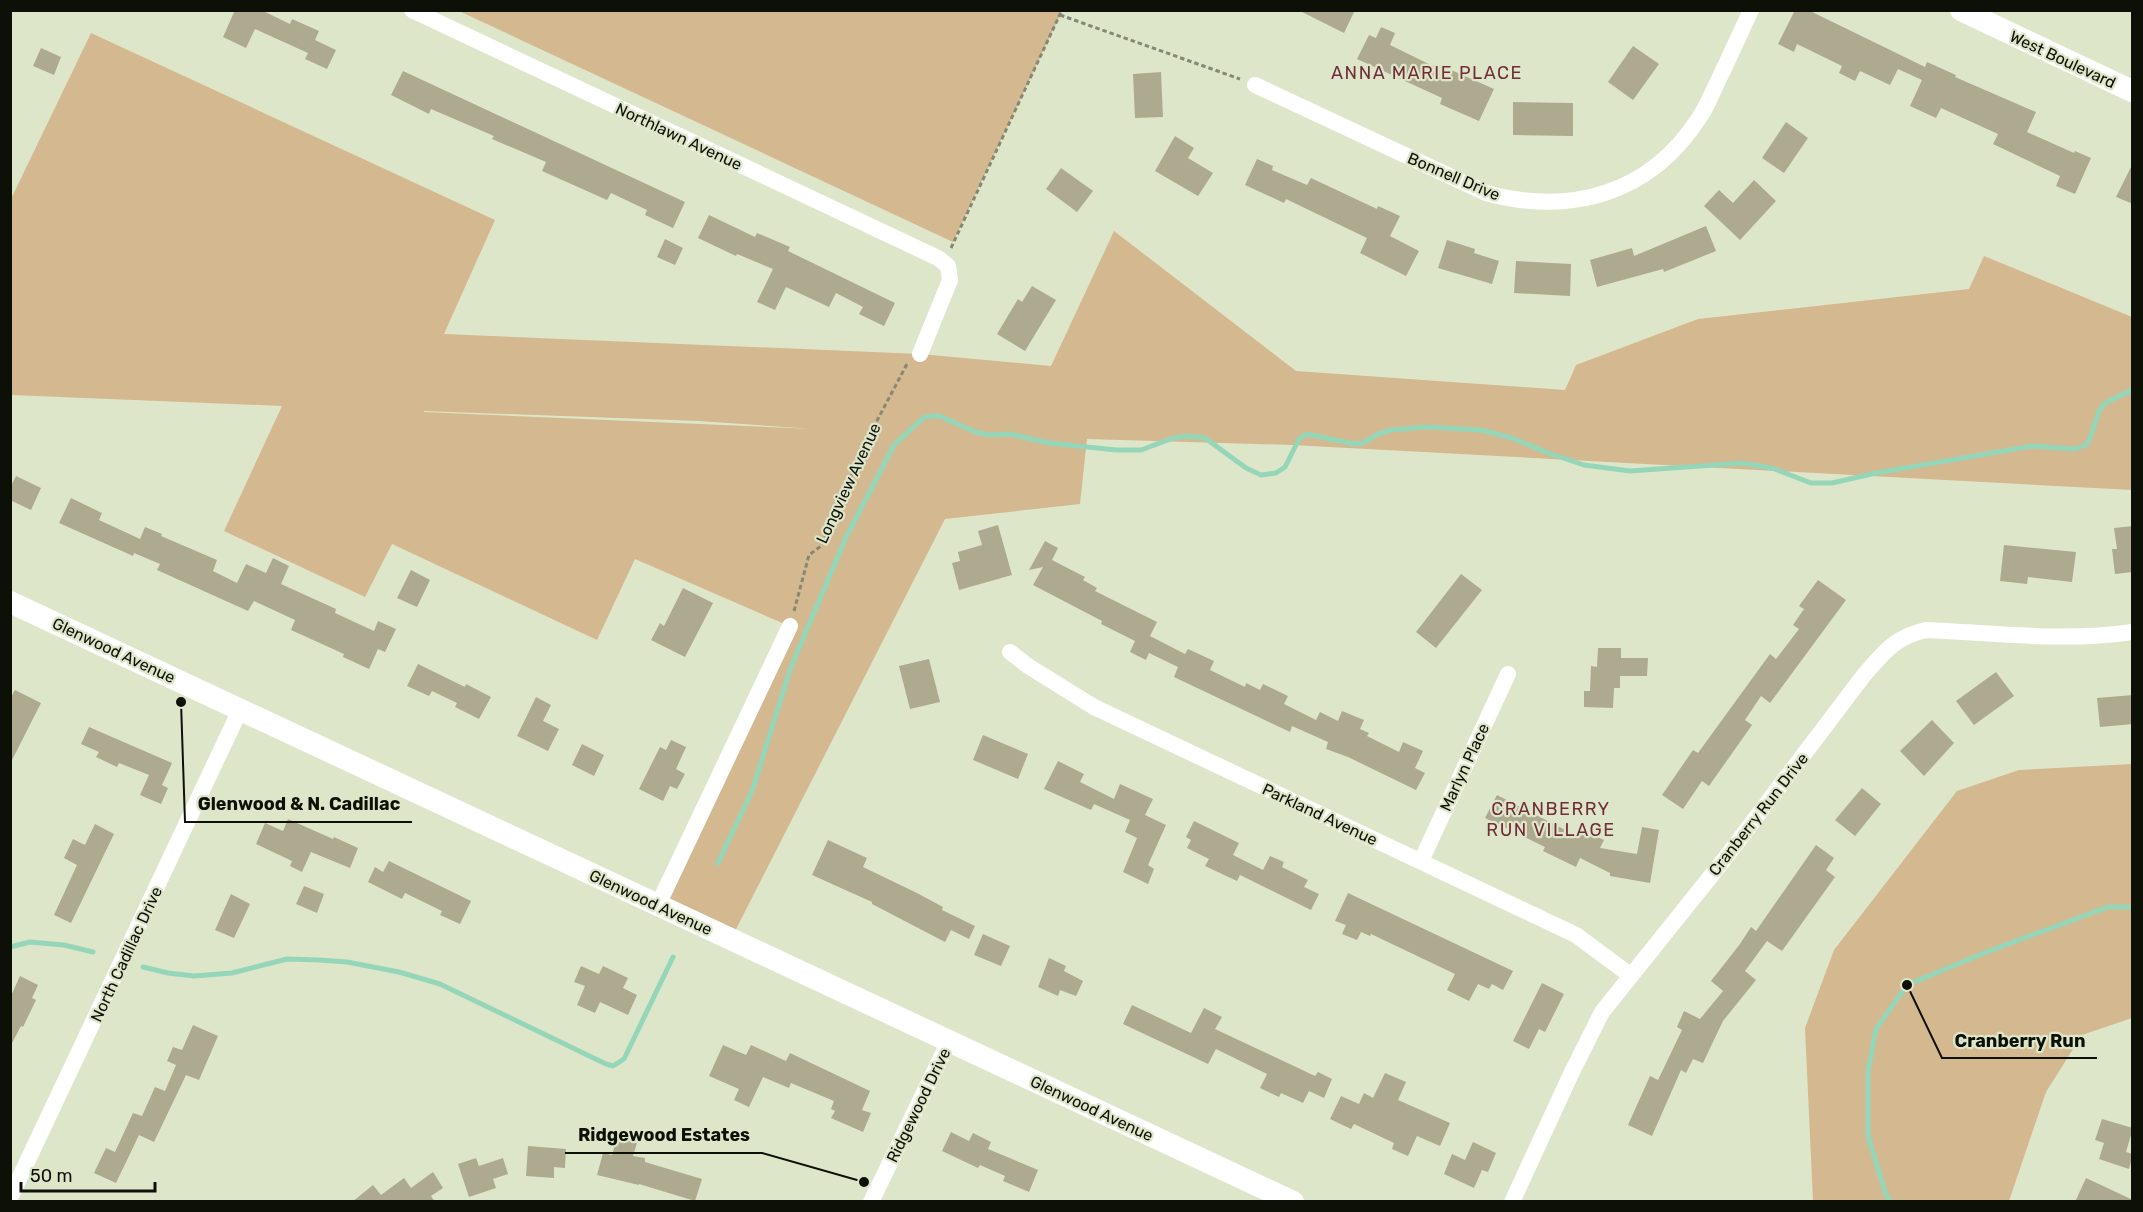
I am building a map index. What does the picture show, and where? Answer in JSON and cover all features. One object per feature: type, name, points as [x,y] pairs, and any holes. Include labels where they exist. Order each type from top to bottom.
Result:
[{"type":"street","name":"Northlawn Avenue","points":[[412,10],[910,244],[944,263]]},
{"type":"street","name":"Bonnell Drive","points":[[1256,85],[1474,188],[1511,200],[1540,203],[1565,202],[1594,196],[1624,185],[1649,171],[1674,151],[1701,115],[1751,10]]},
{"type":"street","name":"West Boulevard","points":[[1961,10],[2133,91]]},
{"type":"street","points":[[920,354],[950,280],[948,266],[944,263]]},
{"type":"street","name":"Glenwood Avenue","points":[[10,602],[1293,1202]]},
{"type":"street","points":[[657,905],[790,626]]},
{"type":"street","name":"Cranberry Run Drive","points":[[1512,1202],[1602,1012],[1723,861],[1864,675],[1887,649],[1909,634],[1926,630],[2063,637],[2133,632]]},
{"type":"street","name":"Parkland Avenue","points":[[1010,652],[1028,666],[1094,707],[1576,935],[1630,975]]},
{"type":"street","name":"Marlyn Place","points":[[1421,861],[1508,674]]},
{"type":"street","name":"North Cadillac Drive","points":[[10,1198],[240,710]]},
{"type":"street","name":"Ridgewood Drive","points":[[871,1202],[949,1041]]},
{"type":"path","points":[[944,263],[1061,13],[1256,85]]},
{"type":"path","name":"Longview Avenue","points":[[790,626],[809,555],[821,546],[848,482],[868,445],[871,432],[901,372],[912,356],[920,354]]},
{"type":"shaded area","points":[[459,11],[1062,11],[953,242]]},
{"type":"shaded area","points":[[91,33],[495,220],[444,334],[920,354],[1051,366],[1114,231],[1296,371],[1565,390],[1576,365],[1698,319],[1969,289],[1984,256],[2132,317],[2132,490],[1292,445],[1087,439],[1080,504],[945,519],[731,939],[658,905],[789,626],[635,559],[597,640],[392,544],[365,597],[224,531],[282,406],[11,395],[10,201]],"holes":[[[424,411],[699,421],[813,429]]]},
{"type":"shaded area","points":[[2132,764],[2132,1018],[2082,1035],[2046,1092],[2009,1201],[1813,1201],[1805,1028],[1834,950],[1957,791],[2019,770]]},
{"type":"building","points":[[235,10],[261,10],[290,24],[292,19],[319,31],[315,40],[336,50],[327,69],[305,59],[308,53],[255,29],[246,48],[223,37]]},
{"type":"building","points":[[1298,10],[1355,10],[1344,33]]},
{"type":"building","points":[[1795,10],[1808,10],[1925,67],[1927,62],[1956,75],[1955,77],[2036,112],[2027,132],[2091,158],[2075,194],[2056,186],[2060,176],[1993,144],[1998,134],[1941,108],[1936,118],[1910,106],[1922,80],[1898,69],[1890,85],[1860,71],[1855,81],[1839,73],[1842,66],[1797,44],[1794,52],[1778,44]]},
{"type":"building","points":[[1381,27],[1395,33],[1390,45],[1439,69],[1440,65],[1494,89],[1479,121],[1440,104],[1442,98],[1357,59],[1369,35],[1376,38]]},
{"type":"building","points":[[1633,46],[1659,64],[1633,100],[1608,82]]},
{"type":"building","points":[[41,48],[61,57],[54,75],[33,66]]},
{"type":"building","points":[[403,71],[685,202],[673,228],[645,215],[647,210],[611,193],[607,200],[542,171],[546,162],[492,139],[494,136],[431,109],[429,114],[391,95]]},
{"type":"building","points":[[1161,72],[1163,117],[1135,118],[1133,74]]},
{"type":"building","points":[[1513,102],[1573,103],[1573,136],[1513,135]]},
{"type":"building","points":[[1786,122],[1808,138],[1784,173],[1762,158]]},
{"type":"building","points":[[1175,136],[1194,148],[1188,158],[1213,173],[1198,196],[1155,171]]},
{"type":"building","points":[[1257,159],[1273,166],[1272,170],[1307,185],[1311,178],[1377,209],[1378,206],[1400,216],[1390,236],[1419,251],[1406,276],[1360,253],[1367,238],[1286,199],[1284,203],[1245,185]]},
{"type":"building","points":[[2133,163],[2133,204],[2116,197]]},
{"type":"building","points":[[1061,168],[1093,191],[1077,212],[1046,189]]},
{"type":"building","points":[[1754,180],[1776,201],[1740,240],[1704,206],[1719,190],[1733,203]]},
{"type":"building","points":[[709,215],[755,237],[757,233],[790,247],[788,251],[895,303],[884,326],[859,314],[863,307],[836,293],[829,307],[786,287],[775,310],[757,302],[773,269],[737,254],[736,256],[698,238]]},
{"type":"building","points":[[1706,226],[1716,251],[1664,272],[1663,269],[1597,287],[1590,260],[1632,248],[1634,256]]},
{"type":"building","points":[[665,239],[683,248],[675,265],[657,257]]},
{"type":"building","points":[[1447,240],[1475,249],[1474,253],[1499,261],[1492,284],[1438,268]]},
{"type":"building","points":[[1516,261],[1571,264],[1570,296],[1514,293]]},
{"type":"building","points":[[1032,286],[1056,300],[1025,351],[997,334],[1018,299],[1022,302]]},
{"type":"building","points":[[16,476],[41,488],[31,510],[10,500],[10,488]]},
{"type":"building","points":[[71,498],[102,513],[99,520],[140,539],[145,527],[217,560],[213,571],[237,583],[246,564],[266,573],[273,558],[289,566],[281,584],[336,609],[335,613],[374,631],[378,621],[396,629],[385,652],[378,649],[369,669],[343,657],[344,654],[291,630],[295,620],[254,601],[248,611],[157,570],[160,564],[134,553],[133,556],[59,523]]},
{"type":"building","points":[[998,525],[1012,575],[959,590],[952,563],[960,561],[958,552],[982,545],[978,531]]},
{"type":"building","points":[[2133,526],[2133,572],[2115,574],[2112,549],[2117,549],[2114,528]]},
{"type":"building","points":[[1045,541],[1058,548],[1052,560],[1085,577],[1083,580],[1097,588],[1095,591],[1157,622],[1150,636],[1185,654],[1188,649],[1214,661],[1210,670],[1245,687],[1246,683],[1260,690],[1263,684],[1288,696],[1284,704],[1316,720],[1320,712],[1338,721],[1342,711],[1364,720],[1360,729],[1369,733],[1367,736],[1399,752],[1403,742],[1423,751],[1415,768],[1425,773],[1416,790],[1348,757],[1326,749],[1328,742],[1292,726],[1290,732],[1174,677],[1178,667],[1149,653],[1146,660],[1130,652],[1135,641],[1033,585],[1043,567],[1029,570]]},
{"type":"building","points":[[2004,545],[2076,552],[2072,582],[2028,577],[2027,584],[2000,581]]},
{"type":"building","points":[[411,570],[430,580],[417,607],[397,598]]},
{"type":"building","points":[[1461,574],[1482,590],[1436,648],[1416,632]]},
{"type":"building","points":[[1818,580],[1846,600],[1770,703],[1761,696],[1745,720],[1752,725],[1709,786],[1702,781],[1683,809],[1662,795],[1693,750],[1698,753],[1770,654],[1776,659],[1799,629],[1793,625],[1804,609],[1799,606]]},
{"type":"building","points":[[683,588],[713,603],[685,657],[651,640],[660,623],[664,626]]},
{"type":"building","points":[[1598,648],[1621,648],[1621,658],[1648,658],[1647,676],[1620,676],[1620,688],[1614,688],[1613,708],[1584,707],[1584,691],[1590,691],[1591,666],[1597,667]]},
{"type":"building","points":[[929,659],[940,702],[910,709],[899,666]]},
{"type":"building","points":[[418,664],[491,697],[479,719],[455,707],[457,703],[432,691],[429,696],[407,686]]},
{"type":"building","points":[[1996,672],[2014,696],[1974,725],[1956,701]]},
{"type":"building","points":[[15,690],[41,703],[10,764],[10,699]]},
{"type":"building","points":[[2133,695],[2133,724],[2100,727],[2097,698]]},
{"type":"building","points":[[536,697],[551,705],[543,721],[559,729],[548,751],[517,736]]},
{"type":"building","points":[[1932,720],[1954,743],[1924,776],[1900,751]]},
{"type":"building","points":[[89,727],[172,763],[162,785],[168,788],[161,804],[140,795],[149,775],[119,763],[117,767],[96,757],[99,752],[81,744]]},
{"type":"building","points":[[983,735],[1028,754],[1018,779],[973,760]]},
{"type":"building","points":[[671,740],[686,747],[676,769],[685,774],[677,789],[670,786],[663,801],[639,789],[660,747],[666,750]]},
{"type":"building","points":[[582,744],[604,755],[594,776],[572,765]]},
{"type":"building","points":[[1058,761],[1084,774],[1080,782],[1114,799],[1120,784],[1153,799],[1145,815],[1166,825],[1148,865],[1154,869],[1148,884],[1123,872],[1137,838],[1125,832],[1130,820],[1094,804],[1091,810],[1044,789]]},
{"type":"building","points":[[1862,788],[1881,804],[1855,836],[1835,820]]},
{"type":"building","points":[[1497,795],[1577,836],[1580,829],[1604,840],[1600,848],[1637,854],[1642,827],[1659,830],[1650,883],[1610,876],[1610,873],[1580,858],[1576,867],[1543,851],[1545,847],[1485,818]]},
{"type":"building","points":[[288,819],[358,848],[350,868],[311,852],[302,872],[290,866],[292,861],[256,844],[265,823],[283,831]]},
{"type":"building","points":[[1194,821],[1239,843],[1233,855],[1263,870],[1270,856],[1284,862],[1282,867],[1308,880],[1304,887],[1319,894],[1311,910],[1240,875],[1237,881],[1205,866],[1209,859],[1187,848],[1191,840],[1186,837]]},
{"type":"building","points":[[95,824],[114,834],[71,923],[54,915],[77,865],[64,858],[73,839],[85,845]]},
{"type":"building","points":[[828,840],[867,858],[863,867],[917,893],[943,907],[942,910],[975,926],[969,939],[951,930],[945,942],[872,902],[812,875]]},
{"type":"building","points":[[1816,845],[1834,858],[1826,870],[1835,877],[1782,951],[1767,941],[1745,971],[1756,980],[1723,1021],[1703,1063],[1693,1059],[1686,1073],[1681,1070],[1652,1136],[1628,1125],[1650,1076],[1658,1080],[1682,1030],[1677,1027],[1684,1011],[1700,1019],[1723,991],[1711,981],[1751,927],[1756,931]]},
{"type":"building","points":[[389,861],[471,901],[460,924],[440,915],[442,911],[405,893],[402,899],[368,882],[375,867],[383,872]]},
{"type":"building","points":[[304,886],[324,894],[317,913],[296,904]]},
{"type":"building","points":[[1348,893],[1513,971],[1503,990],[1492,984],[1489,989],[1478,984],[1469,1001],[1447,990],[1455,974],[1371,934],[1370,936],[1361,932],[1357,940],[1342,934],[1346,925],[1335,921]]},
{"type":"building","points":[[231,894],[250,904],[234,938],[215,930]]},
{"type":"building","points":[[983,934],[1010,946],[1001,966],[974,955]]},
{"type":"building","points":[[1049,958],[1066,966],[1064,971],[1083,981],[1076,996],[1060,990],[1058,996],[1038,987]]},
{"type":"building","points":[[581,966],[599,974],[603,966],[628,978],[623,988],[637,995],[628,1015],[600,1002],[595,1013],[577,1005],[585,986],[574,982]]},
{"type":"building","points":[[20,976],[38,985],[32,998],[36,1000],[10,1047],[10,998]]},
{"type":"building","points":[[1542,983],[1564,994],[1545,1032],[1539,1029],[1529,1049],[1513,1041]]},
{"type":"building","points":[[1132,1005],[1191,1033],[1204,1008],[1222,1017],[1215,1029],[1315,1076],[1318,1072],[1332,1079],[1324,1098],[1309,1091],[1303,1103],[1281,1093],[1279,1097],[1260,1088],[1267,1074],[1216,1049],[1208,1064],[1123,1024]]},
{"type":"building","points":[[193,1025],[218,1036],[199,1080],[186,1075],[154,1142],[139,1135],[116,1183],[94,1173],[106,1148],[115,1152],[133,1113],[142,1116],[155,1087],[165,1091],[176,1065],[167,1061],[173,1047],[182,1050]]},
{"type":"building","points":[[723,1045],[746,1055],[751,1045],[786,1061],[790,1053],[870,1091],[862,1110],[871,1113],[863,1132],[831,1118],[835,1111],[831,1109],[834,1101],[791,1083],[789,1088],[763,1077],[749,1107],[734,1100],[739,1089],[709,1076]]},
{"type":"building","points":[[1385,1073],[1406,1082],[1398,1100],[1450,1123],[1440,1146],[1417,1136],[1408,1156],[1392,1149],[1394,1143],[1354,1124],[1351,1129],[1330,1119],[1341,1096],[1359,1104],[1364,1093],[1373,1098]]},
{"type":"building","points":[[2102,1119],[2133,1128],[2126,1152],[2133,1154],[2129,1169],[2099,1159],[2104,1143],[2095,1140]]},
{"type":"building","points":[[951,1132],[969,1141],[973,1133],[991,1142],[988,1149],[1038,1170],[1029,1192],[1003,1181],[1005,1176],[980,1165],[978,1168],[942,1151]]},
{"type":"building","points":[[617,1138],[637,1143],[633,1156],[645,1158],[645,1162],[702,1179],[695,1201],[639,1184],[597,1175],[603,1153],[612,1155]]},
{"type":"building","points":[[1473,1142],[1496,1153],[1488,1172],[1482,1170],[1474,1188],[1444,1174],[1452,1154],[1465,1160]]},
{"type":"building","points":[[528,1146],[566,1149],[565,1168],[554,1167],[554,1178],[526,1176]]},
{"type":"building","points":[[476,1158],[479,1166],[503,1158],[508,1174],[493,1179],[496,1188],[469,1197],[458,1164]]},
{"type":"building","points":[[433,1172],[443,1188],[431,1196],[435,1202],[352,1202],[373,1185],[381,1195],[404,1178],[411,1188]]},
{"type":"building","points":[[2086,1178],[2133,1200],[2133,1202],[2075,1202]]},
{"type":"waterway","points":[[718,863],[752,791],[791,667],[846,537],[894,445],[923,418],[939,416],[988,435],[1010,434],[1049,443],[1116,450],[1141,450],[1173,438],[1188,436],[1205,438],[1246,468],[1261,475],[1276,473],[1285,467],[1299,439],[1307,434],[1354,444],[1363,443],[1378,434],[1391,430],[1426,427],[1481,430],[1512,438],[1584,465],[1630,471],[1742,463],[1772,468],[1811,483],[1832,483],[1876,473],[2032,446],[2074,449],[2086,445],[2099,411],[2105,403],[2132,390]]},
{"type":"waterway","points":[[1891,1202],[1886,1195],[1868,1136],[1868,1071],[1876,1029],[1907,985],[1984,953],[2108,907],[2132,907]]},
{"type":"waterway","points":[[10,947],[30,942],[64,945],[93,952]]},
{"type":"waterway","points":[[143,967],[194,976],[232,973],[287,959],[347,962],[399,972],[440,984],[613,1066],[624,1059],[673,957]]},
{"type":"place","name":"Glenwood & N. Cadillac","points":[[181,702]]},
{"type":"place","name":"Cranberry Run","points":[[1907,985]]},
{"type":"place","name":"Ridgewood Estates","points":[[864,1182]]},
{"type":"district","name":"ANNA MARIE PLACE","points":[[1427,73]]},
{"type":"district","name":"CRANBERRY RUN VILLAGE","points":[[1551,819]]}]
